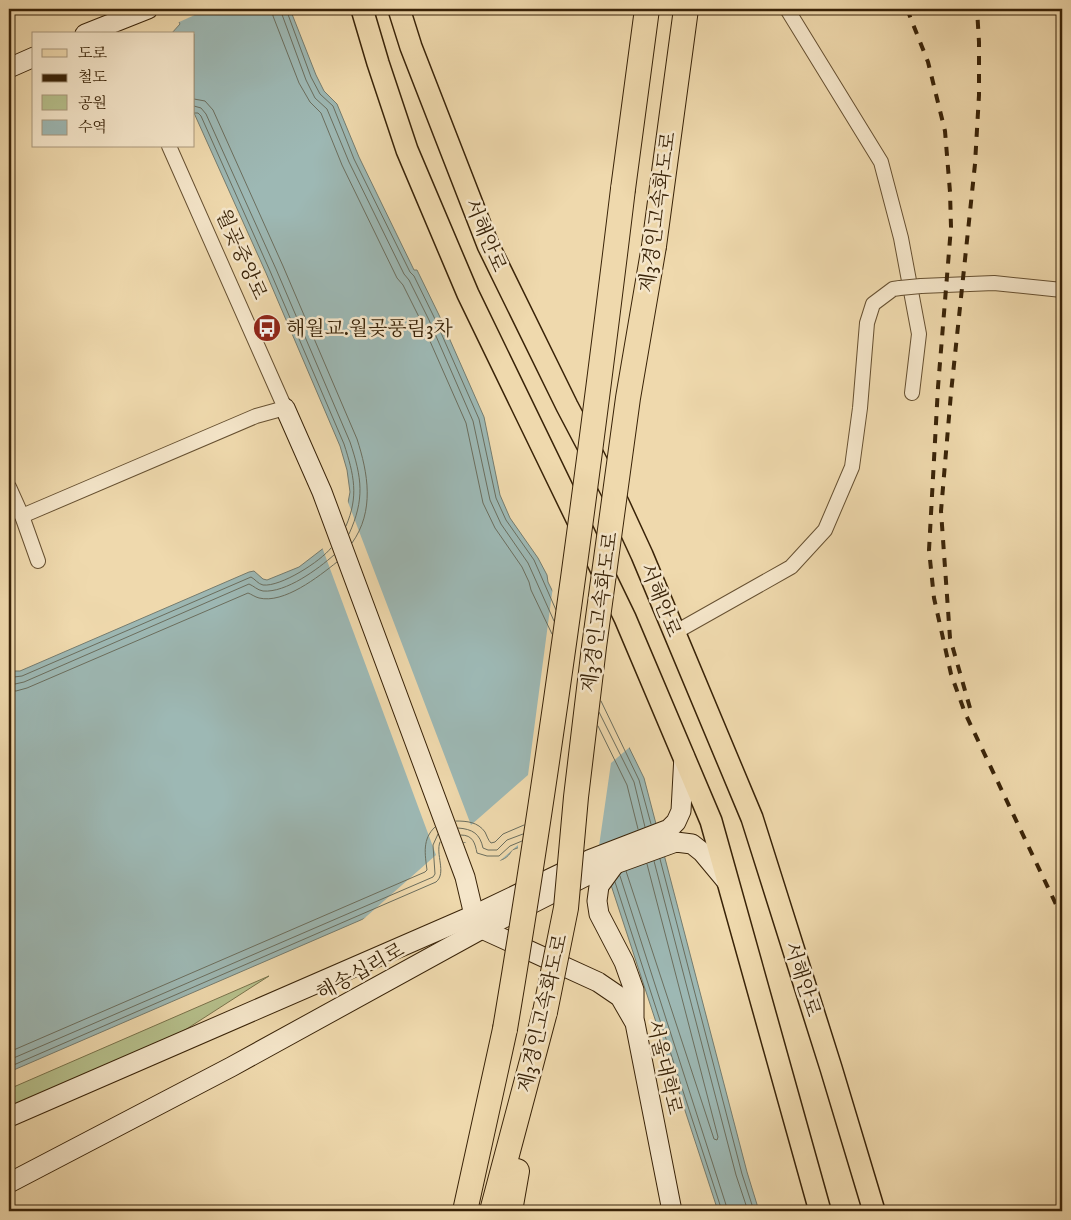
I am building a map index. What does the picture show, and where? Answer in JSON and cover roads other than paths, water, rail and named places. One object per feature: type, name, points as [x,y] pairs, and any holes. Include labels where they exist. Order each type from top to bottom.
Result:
[{"type":"highway","name":"제3경인고속화도로","points":[[464,1211],[505,1029],[526,907],[565,641],[647,9]]},
{"type":"highway","name":"제3경인고속화도로","points":[[492,1211],[545,1012],[566,908],[576,798],[595,637],[628,398],[654,246],[686,9]]},
{"type":"highway","points":[[510,1211],[536,1046]]},
{"type":"main road","points":[[89,32],[148,9]]},
{"type":"main road","name":"서해안로","points":[[362,9],[407,150],[468,294],[626,618],[711,821],[820,1211]]},
{"type":"main road","name":"서해안로","points":[[399,9],[411,47],[488,245],[567,406],[628,524],[752,818],[874,1211]]},
{"type":"main road","points":[[9,68],[32,57]]},
{"type":"main road","points":[[285,408],[322,492],[464,877],[478,922]]},
{"type":"main road","name":"해송십리로","points":[[9,1183],[231,1068],[478,922],[591,859],[669,829],[676,822],[681,811],[684,754]]},
{"type":"main road","name":"해송십리로","points":[[9,1116],[478,922],[596,871],[676,842],[692,844],[702,852],[728,883]]},
{"type":"main road","points":[[615,864],[599,886],[597,901],[600,914],[624,962],[634,990],[634,1023]]},
{"type":"main road","name":"서울대학로","points":[[478,922],[598,982],[620,997],[634,1023],[672,1211]]},
{"type":"street","points":[[787,9],[881,162],[901,238],[919,334],[912,393]]},
{"type":"street","name":"월곶중앙로","points":[[170,148],[285,408]]},
{"type":"street","points":[[674,634],[791,567],[825,530],[852,467],[860,408],[867,323],[873,304],[893,289],[921,286],[994,283],[1062,290]]},
{"type":"street","points":[[22,516],[256,416],[285,408]]},
{"type":"street","points":[[9,487],[22,516],[38,561]]},
{"type":"water","points":[[172,9],[290,9],[316,75],[324,91],[337,104],[359,157],[414,270],[417,270],[439,315],[484,417],[500,495],[510,518],[538,558],[547,575],[548,582],[644,778],[747,1172],[759,1211],[718,1211],[590,821],[512,850],[507,857],[497,861],[494,861],[469,843],[451,840],[414,897],[9,1072],[9,667],[12,671],[20,671],[249,572],[254,571],[267,580],[299,567],[325,547],[346,513],[350,492],[347,470],[340,446],[266,273],[195,115],[195,32],[173,32],[180,24]]},
{"type":"railway","points":[[907,9],[928,62],[945,131],[950,192],[951,227],[938,387],[929,550],[934,598],[951,674],[965,713],[1062,917]]},
{"type":"railway","points":[[970,708],[950,638],[941,511],[951,393],[975,164],[979,95],[977,9]]},
{"type":"place","name":"해월교.월곶풍림3차","points":[[267,328]]}]
